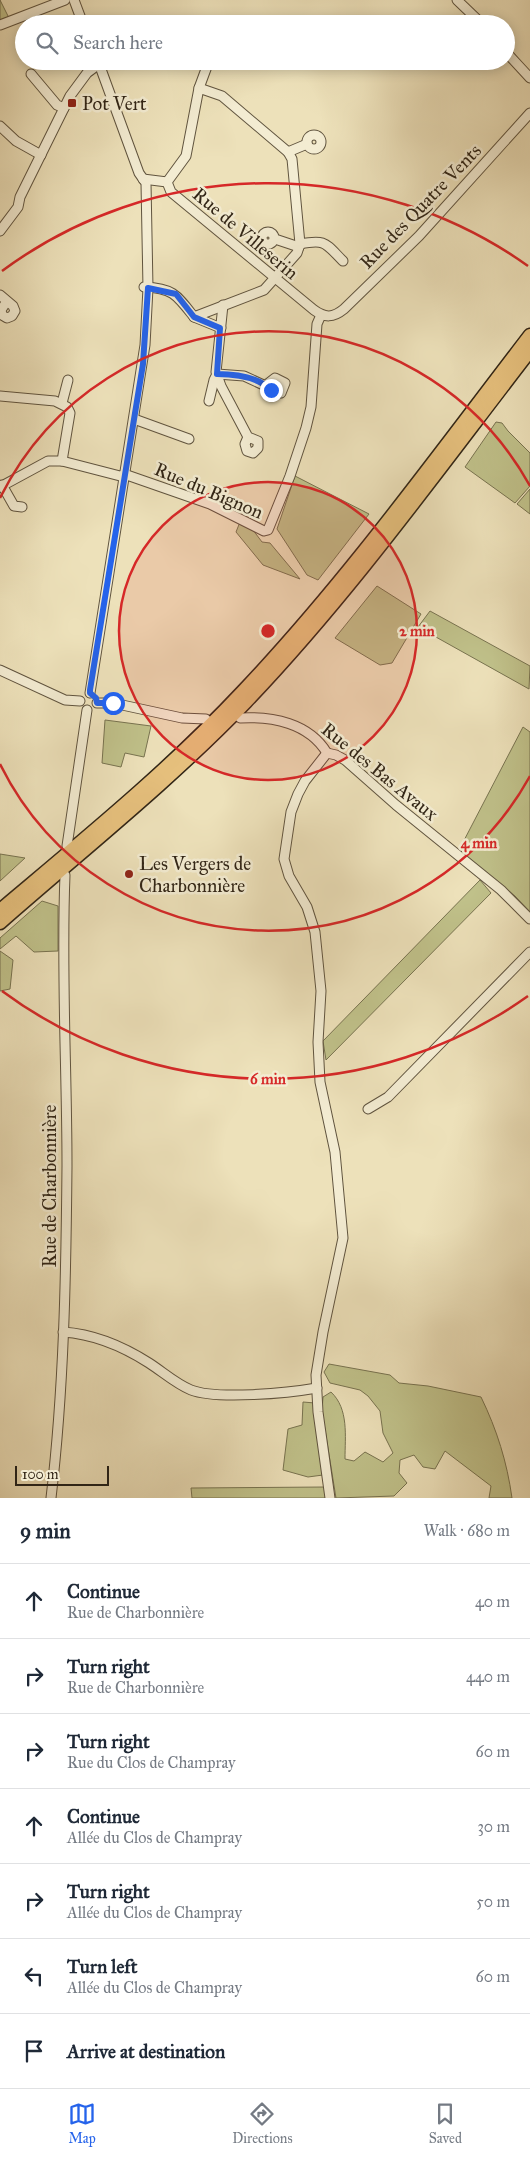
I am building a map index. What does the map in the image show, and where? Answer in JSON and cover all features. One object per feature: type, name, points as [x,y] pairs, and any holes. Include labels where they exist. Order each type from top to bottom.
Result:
[{"type":"highway","points":[[0,910],[153,779],[272,661],[368,546],[530,335]]},
{"type":"highway","points":[[0,923],[174,773],[215,734],[271,675],[370,559],[530,351]]},
{"type":"street","points":[[26,15],[66,0]]},
{"type":"street","points":[[74,0],[80,15]]},
{"type":"street","points":[[457,0],[473,15]]},
{"type":"street","points":[[0,25],[15,19]]},
{"type":"street","points":[[515,62],[530,78]]},
{"type":"street","points":[[0,231],[18,207],[20,196],[70,96],[91,70]]},
{"type":"street","points":[[90,693],[145,346],[146,183],[139,173],[102,70]]},
{"type":"street","points":[[144,179],[167,182],[186,156],[199,88],[206,70]]},
{"type":"street","points":[[31,74],[57,104],[64,108]]},
{"type":"street","points":[[194,317],[264,290],[297,253],[300,246],[292,159],[288,152],[222,96],[199,88]]},
{"type":"street","name":"Rue des Quatre Vents","points":[[325,316],[337,315],[419,236],[530,112]]},
{"type":"street","points":[[0,126],[16,141],[41,155]]},
{"type":"street","points":[[288,152],[307,144]]},
{"type":"street","name":"Rue de Villeserin","points":[[167,182],[172,192],[275,278],[325,316]]},
{"type":"street","points":[[275,239],[300,246],[324,242],[343,261]]},
{"type":"street","points":[[146,288],[176,294],[194,317],[220,328]]},
{"type":"street","points":[[209,400],[217,374],[223,305]]},
{"type":"street","name":"Rue du Bignon","points":[[124,475],[210,504],[264,531],[268,530],[306,428],[311,408],[317,324],[325,316]]},
{"type":"street","points":[[217,374],[244,376],[266,384]]},
{"type":"street","points":[[217,374],[248,437]]},
{"type":"street","points":[[62,403],[68,380]]},
{"type":"street","points":[[0,396],[62,403],[69,410],[70,414],[62,461]]},
{"type":"street","points":[[134,419],[189,439]]},
{"type":"street","points":[[22,507],[14,506],[1,486],[48,461],[62,461],[124,475]]},
{"type":"street","points":[[0,670],[65,700],[80,700]]},
{"type":"street","points":[[80,700],[84,694],[90,693],[96,698],[97,703]]},
{"type":"street","points":[[80,700],[81,705],[87,710]]},
{"type":"street","points":[[87,710],[92,709],[97,703]]},
{"type":"street","points":[[97,703],[113,703],[182,718],[206,720]]},
{"type":"street","points":[[67,846],[87,710]]},
{"type":"street","name":"Rue des Bas Avaux","points":[[240,718],[260,717],[284,722],[309,733],[321,743],[327,753],[336,754],[345,760],[396,805],[501,890],[530,919]]},
{"type":"street","points":[[327,753],[305,781],[298,794],[291,812],[284,859],[289,876],[307,907],[315,932],[321,990],[318,1042],[320,1082],[335,1152],[343,1238],[316,1375],[318,1412],[330,1498]]},
{"type":"street","name":"Rue de Charbonnière","points":[[51,1498],[59,1427],[67,1166],[63,924],[66,874]]},
{"type":"street","points":[[368,1109],[388,1097],[530,952]]},
{"type":"street","points":[[63,1332],[111,1343],[130,1352],[191,1390],[208,1394],[286,1393],[317,1388]]},
{"type":"green space","points":[[0,0],[9,18],[0,22]]},
{"type":"green space","points":[[496,422],[502,423],[530,453],[530,486],[515,503],[465,467]]},
{"type":"green space","points":[[295,476],[369,514],[318,580],[307,575],[277,529]]},
{"type":"green space","points":[[530,489],[530,514],[517,504]]},
{"type":"green space","points":[[240,522],[250,526],[262,542],[270,543],[300,579],[263,565],[236,532]]},
{"type":"green space","points":[[377,586],[421,614],[392,663],[380,665],[335,638]]},
{"type":"green space","points":[[430,611],[530,666],[529,689],[418,627]]},
{"type":"green space","points":[[105,720],[151,726],[144,757],[125,753],[121,767],[102,763]]},
{"type":"green space","points":[[523,727],[530,732],[530,912],[515,896],[459,850]]},
{"type":"green space","points":[[0,854],[25,858],[0,881]]},
{"type":"green space","points":[[480,880],[491,893],[326,1060],[323,1041]]},
{"type":"green space","points":[[42,901],[58,906],[58,951],[34,952],[16,936],[0,949],[0,938]]},
{"type":"green space","points":[[0,951],[13,960],[10,989],[0,991]]},
{"type":"green space","points":[[329,1364],[390,1375],[399,1383],[428,1386],[481,1397],[501,1446],[512,1498],[489,1498],[491,1486],[445,1451],[435,1469],[423,1467],[414,1455],[400,1460],[399,1473],[407,1483],[394,1496],[336,1498],[322,1411],[323,1397],[331,1392],[341,1406],[345,1423],[345,1459],[354,1461],[365,1452],[383,1462],[393,1453],[383,1433],[380,1411],[368,1396],[360,1390],[330,1383],[324,1372]]},
{"type":"green space","points":[[303,1402],[315,1403],[323,1475],[308,1477],[283,1470],[288,1429],[302,1425]]},
{"type":"green space","points":[[325,1487],[326,1498],[192,1498],[191,1488]]},
{"type":"place","name":"Pot Vert","points":[[72,103]]},
{"type":"place","name":"Les Vergers de Charbonnière","points":[[129,874]]},
{"type":"route","points":[[113,703],[97,703],[95,695],[90,693],[90,690],[101,610],[143,364],[148,288],[157,288],[176,294],[194,317],[220,328],[217,374],[244,376],[266,384],[271,390]]}]
